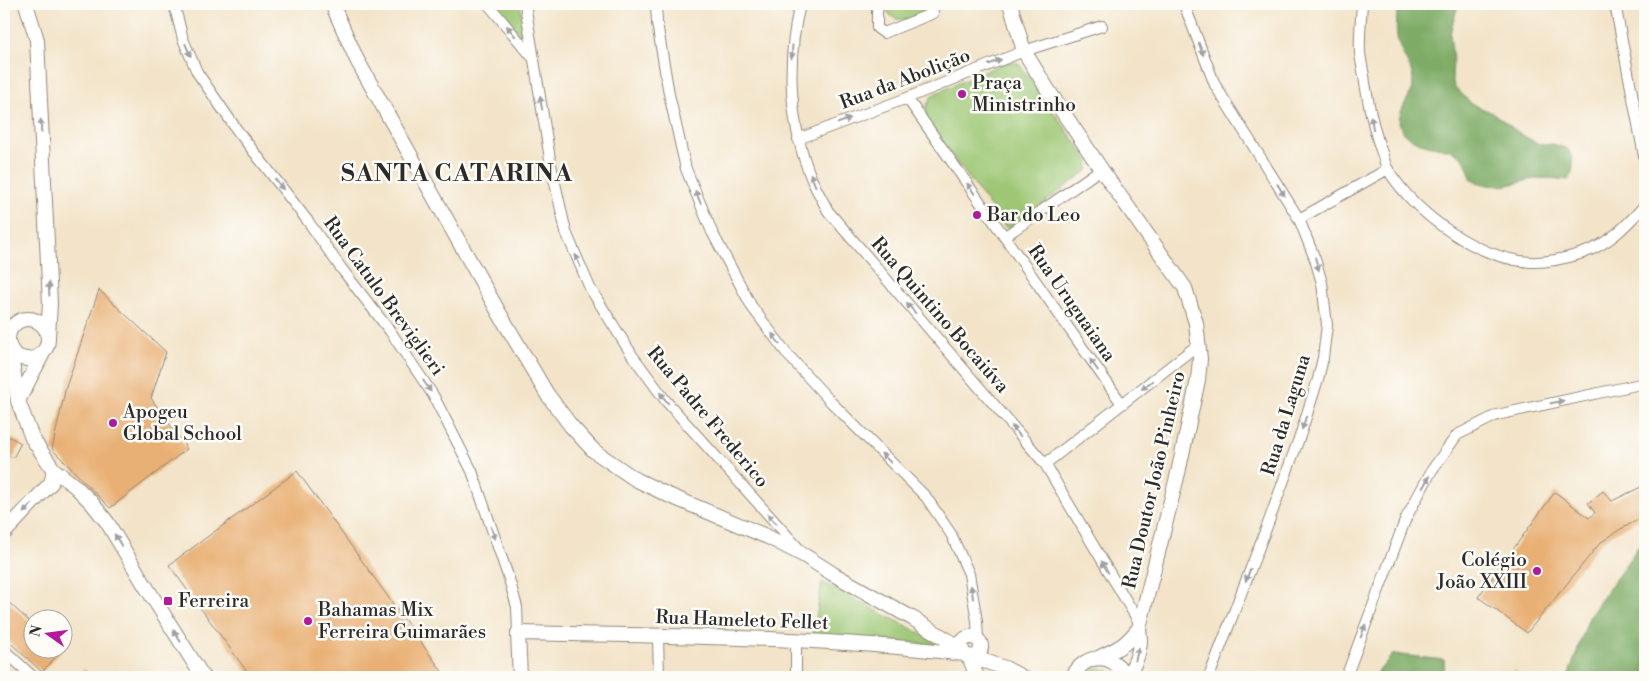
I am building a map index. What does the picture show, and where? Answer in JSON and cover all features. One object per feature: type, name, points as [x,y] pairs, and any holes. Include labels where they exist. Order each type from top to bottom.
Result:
[{"type":"street","points":[[18,402],[46,344],[50,303],[37,40],[26,4]]},
{"type":"street","name":"Rua Catulo Breviglieri","points":[[174,4],[183,39],[197,72],[237,130],[308,220],[341,268],[367,299],[433,395],[472,471],[517,607],[518,633]]},
{"type":"street","points":[[332,4],[357,60],[498,311],[547,394],[570,426],[594,451],[635,479],[768,537],[805,556],[930,629],[1022,677]]},
{"type":"street","points":[[488,4],[533,59]]},
{"type":"street","name":"Rua Padre Frederico","points":[[525,4],[551,165],[566,232],[590,288],[632,355],[666,401],[805,556]]},
{"type":"street","points":[[656,4],[657,23],[669,94],[686,169],[712,232],[752,307],[788,355],[831,402],[926,497],[951,534],[969,574],[977,621],[970,649],[977,676]]},
{"type":"street","name":"Rua Quintino Bocaiúva","points":[[800,4],[794,28],[790,78],[798,138],[812,180],[828,211],[1045,464],[1139,626]]},
{"type":"street","points":[[878,4],[876,24],[877,28],[884,32],[933,8]]},
{"type":"street","name":"Rua Doutor João Pinheiro","points":[[1010,4],[1024,51],[1101,169],[1185,288],[1196,323],[1199,344],[1198,380],[1139,626],[1140,642],[1134,664],[1126,677]]},
{"type":"street","name":"Rua da Laguna","points":[[1184,4],[1214,85],[1299,219],[1315,259],[1322,283],[1327,325],[1323,358],[1316,386],[1280,494],[1209,677]]},
{"type":"street","points":[[1362,4],[1360,53],[1374,131],[1388,169],[1412,200],[1458,237],[1502,256],[1531,262],[1560,258],[1584,252],[1608,240],[1621,231],[1645,206]]},
{"type":"street","points":[[1615,4],[1645,161]]},
{"type":"street","name":"Rua da Abolição","points":[[798,138],[907,98],[1024,51],[1102,26]]},
{"type":"street","name":"Rua Uruguaiana","points":[[907,98],[1122,404]]},
{"type":"street","points":[[1004,237],[1101,169]]},
{"type":"street","points":[[1299,219],[1388,169]]},
{"type":"street","points":[[8,334],[11,328],[20,320],[33,319],[43,326],[46,344],[40,355],[27,359],[20,358],[10,349]]},
{"type":"street","points":[[4,320],[8,334],[18,402],[32,438],[52,476],[72,485],[91,502],[108,522],[203,677]]},
{"type":"street","points":[[1045,464],[1199,344]]},
{"type":"street","points":[[1346,677],[1406,518],[1432,470],[1457,435],[1497,415],[1645,383]]},
{"type":"street","points":[[4,533],[52,476]]},
{"type":"street","name":"Rua Doutor João Pinheiro","points":[[1073,677],[1079,667],[1120,648],[1128,642],[1139,626]]},
{"type":"street","points":[[518,633],[520,677]]},
{"type":"street","name":"Rua Hameleto Fellet","points":[[518,633],[796,640],[926,649],[970,649]]},
{"type":"street","points":[[658,636],[659,677]]},
{"type":"street","points":[[796,640],[796,677]]},
{"type":"street","points":[[4,650],[33,677]]},
{"type":"street","points":[[1100,657],[1116,664],[1126,677]]},
{"type":"green space","points":[[494,4],[520,4],[525,42]]},
{"type":"green space","points":[[884,4],[929,4],[924,14],[901,20],[891,16]]},
{"type":"green space","points":[[1398,4],[1458,4],[1450,34],[1454,86],[1472,104],[1493,113],[1522,135],[1537,143],[1553,144],[1568,149],[1573,165],[1568,180],[1539,178],[1504,186],[1481,183],[1472,180],[1465,161],[1461,156],[1450,150],[1426,145],[1411,139],[1405,134],[1399,121],[1400,114],[1410,94],[1413,81],[1411,71],[1398,42],[1396,27]]},
{"type":"green space","points":[[1006,62],[1019,64],[1089,161],[1088,170],[1010,228],[1004,226],[927,121],[926,113],[929,100],[934,94]]},
{"type":"green space","points":[[1645,537],[1645,677],[1568,677],[1589,617]]},
{"type":"green space","points":[[822,582],[939,643],[939,645],[813,635]]},
{"type":"green space","points":[[1393,654],[1444,660],[1445,677],[1374,677]]},
{"type":"green space","points":[[1099,668],[1110,671],[1112,677],[1081,677],[1092,669]]},
{"type":"building","name":"Apogeu Global School","points":[[99,290],[166,352],[151,398],[187,449],[110,508],[52,449],[66,387]]},
{"type":"building","points":[[4,434],[21,443],[13,458],[4,454]]},
{"type":"building","name":"Bahamas Mix Ferreira Guimarães","points":[[297,471],[446,677],[251,677],[169,565]]},
{"type":"building","name":"Colégio João XXIII","points":[[1645,485],[1645,516],[1600,543],[1527,633],[1478,597],[1555,492],[1589,518],[1595,513],[1588,503],[1603,491],[1612,501]]},
{"type":"building","points":[[4,598],[22,615],[22,654],[4,637]]},
{"type":"building","points":[[27,658],[55,658],[42,672]]},
{"type":"building","points":[[84,669],[93,677],[77,677]]},
{"type":"building","points":[[1515,670],[1522,677],[1508,677]]},
{"type":"place","name":"Praça Ministrinho","points":[[962,94]]},
{"type":"place","name":"Bar do Leo","points":[[977,215]]},
{"type":"place","name":"Apogeu Global School","points":[[113,423]]},
{"type":"place","name":"Colégio João XXIII","points":[[1537,571]]},
{"type":"place","name":"Ferreira","points":[[168,601]]},
{"type":"place","name":"Bahamas Mix Ferreira Guimarães","points":[[308,621]]},
{"type":"district","name":"SANTA CATARINA","points":[[457,174]]}]
